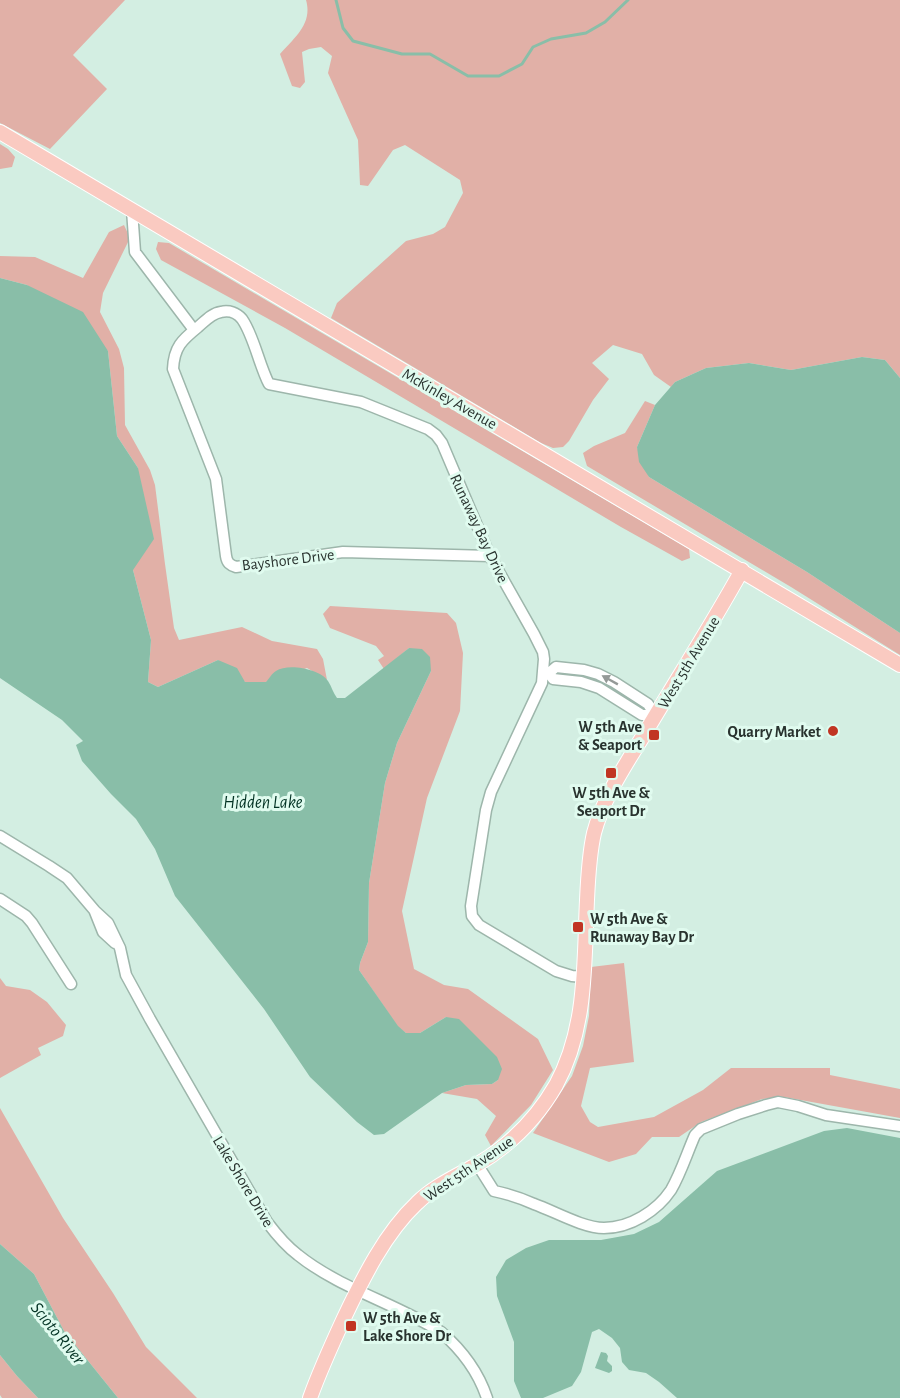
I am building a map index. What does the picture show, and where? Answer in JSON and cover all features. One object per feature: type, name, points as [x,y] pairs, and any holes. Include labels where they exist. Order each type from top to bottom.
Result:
[{"type":"main road","name":"McKinley Avenue","points":[[0,132],[900,665]]},
{"type":"main road","name":"West 5th Avenue","points":[[310,1398],[320,1370],[377,1253],[416,1203],[512,1141],[535,1116],[555,1086],[571,1053],[583,996],[588,871],[600,816],[620,774],[742,570]]},
{"type":"street","points":[[132,210],[135,252],[194,330]]},
{"type":"street","name":"Runaway Bay Drive","points":[[194,330],[211,316],[230,311],[240,318],[246,328],[269,384],[371,405],[428,429],[442,443],[490,556],[543,652],[546,672],[491,792],[486,810],[471,906],[472,916],[479,925],[556,971],[584,977]]},
{"type":"street","name":"Bayshore Drive","points":[[194,330],[179,344],[175,352],[173,369],[216,479],[227,562],[231,566],[343,552],[490,556]]},
{"type":"street","points":[[546,672],[553,679],[581,682],[599,688],[642,715],[655,715]]},
{"type":"street","name":"Lake Shore Drive","points":[[0,836],[67,878],[95,911],[103,932],[120,948],[126,975],[148,1016],[267,1222],[285,1244],[319,1269],[441,1332],[471,1363],[487,1398]]},
{"type":"street","points":[[0,899],[26,916],[32,923],[71,984]]},
{"type":"street","points":[[477,1164],[494,1191],[514,1196],[586,1224],[604,1228],[641,1218],[664,1200],[700,1129],[766,1104],[788,1103],[826,1115],[900,1126]]},
{"type":"shaded area","points":[[0,0],[125,0],[73,55],[107,89],[50,149],[0,123]]},
{"type":"shaded area","points":[[306,0],[900,0],[900,378],[885,360],[862,357],[791,370],[749,363],[706,368],[675,382],[671,387],[654,375],[642,354],[613,345],[592,363],[609,379],[593,400],[569,441],[563,447],[553,448],[331,318],[337,303],[406,241],[433,234],[445,227],[463,193],[460,180],[405,145],[393,150],[368,186],[360,185],[358,140],[328,73],[332,56],[321,47],[302,52],[305,82],[300,88],[292,86],[280,54],[305,23]]},
{"type":"shaded area","points":[[0,144],[15,157],[12,167],[0,169]]},
{"type":"shaded area","points":[[124,225],[130,238],[103,293],[100,312],[119,349],[124,368],[125,425],[150,470],[155,485],[174,628],[179,640],[242,627],[272,641],[317,649],[323,659],[327,680],[307,668],[266,682],[245,682],[218,660],[158,687],[148,682],[151,640],[133,570],[138,468],[117,436],[108,351],[27,285],[0,278],[0,256],[35,257],[83,278],[109,232]]},
{"type":"shaded area","points":[[158,242],[169,243],[689,549],[690,558],[682,561],[621,527],[285,328],[161,260],[156,249]]},
{"type":"shaded area","points":[[645,401],[655,405],[637,447],[649,477],[807,572],[900,633],[900,655],[791,587],[587,466],[583,453],[625,433]]},
{"type":"shaded area","points":[[330,606],[447,613],[456,623],[463,653],[460,711],[427,798],[402,911],[414,969],[444,985],[468,989],[538,1039],[553,1070],[531,1105],[491,1146],[485,1135],[496,1116],[477,1099],[442,1093],[466,1085],[492,1084],[498,1080],[446,1017],[420,1033],[406,1033],[398,1027],[359,970],[368,942],[369,883],[385,783],[397,743],[431,671],[409,648],[384,669],[378,660],[384,656],[376,646],[330,628],[323,614]]},
{"type":"shaded area","points":[[624,963],[634,1062],[590,1068],[581,1106],[590,1122],[598,1127],[654,1117],[703,1090],[731,1068],[830,1068],[830,1075],[900,1089],[900,1118],[784,1097],[762,1099],[701,1122],[679,1137],[652,1137],[636,1154],[609,1162],[533,1133],[572,1076],[583,1046],[589,1016],[591,967]]},
{"type":"shaded area","points":[[0,978],[6,986],[30,990],[47,1002],[66,1025],[63,1036],[38,1048],[41,1055],[0,1078]]},
{"type":"shaded area","points":[[0,1108],[63,1218],[146,1347],[197,1398],[118,1398],[64,1331],[34,1274],[0,1244]]},
{"type":"shaded area","points":[[0,1355],[38,1398],[2,1398],[0,1395]]},
{"type":"water","name":"Hidden Lake","points":[[0,278],[27,285],[83,312],[108,351],[117,436],[138,468],[154,539],[133,570],[151,640],[148,682],[158,687],[218,660],[237,668],[245,682],[266,682],[281,669],[296,667],[311,670],[328,681],[337,698],[345,698],[409,648],[422,649],[430,657],[431,671],[397,743],[385,783],[369,883],[368,942],[359,970],[398,1026],[406,1033],[420,1033],[446,1017],[459,1019],[497,1057],[502,1069],[498,1080],[492,1084],[466,1085],[442,1093],[384,1134],[374,1135],[357,1122],[310,1077],[264,1009],[175,896],[155,849],[136,819],[82,761],[76,745],[83,741],[62,720],[0,678]]},
{"type":"water","points":[[862,357],[885,360],[900,378],[900,633],[807,572],[649,477],[639,462],[637,447],[655,405],[675,382],[706,368],[749,363],[791,370]]},
{"type":"water","points":[[847,1128],[900,1138],[900,1398],[677,1398],[646,1373],[629,1370],[622,1362],[620,1348],[612,1338],[599,1329],[592,1332],[581,1372],[572,1386],[543,1398],[521,1398],[514,1381],[514,1342],[497,1296],[496,1277],[506,1260],[526,1248],[549,1240],[601,1240],[634,1234],[659,1222],[717,1171],[824,1131]]},
{"type":"water","name":"Scioto River","points":[[0,1244],[34,1274],[64,1331],[118,1398],[38,1398],[0,1355]]},
{"type":"water","points":[[601,1352],[606,1353],[607,1361],[612,1366],[612,1371],[609,1373],[595,1368]]},
{"type":"waterway","points":[[336,0],[343,28],[353,41],[402,54],[430,54],[468,76],[499,76],[522,64],[533,47],[551,39],[586,33],[605,22],[628,0]]},
{"type":"place","name":"Quarry Market","points":[[833,731]]},
{"type":"place","name":"W 5th Ave & Seaport","points":[[654,735]]},
{"type":"place","name":"W 5th Ave & Seaport Dr","points":[[611,773]]},
{"type":"place","name":"W 5th Ave & Runaway Bay Dr","points":[[578,927]]},
{"type":"place","name":"W 5th Ave & Lake Shore Dr","points":[[351,1326]]}]
